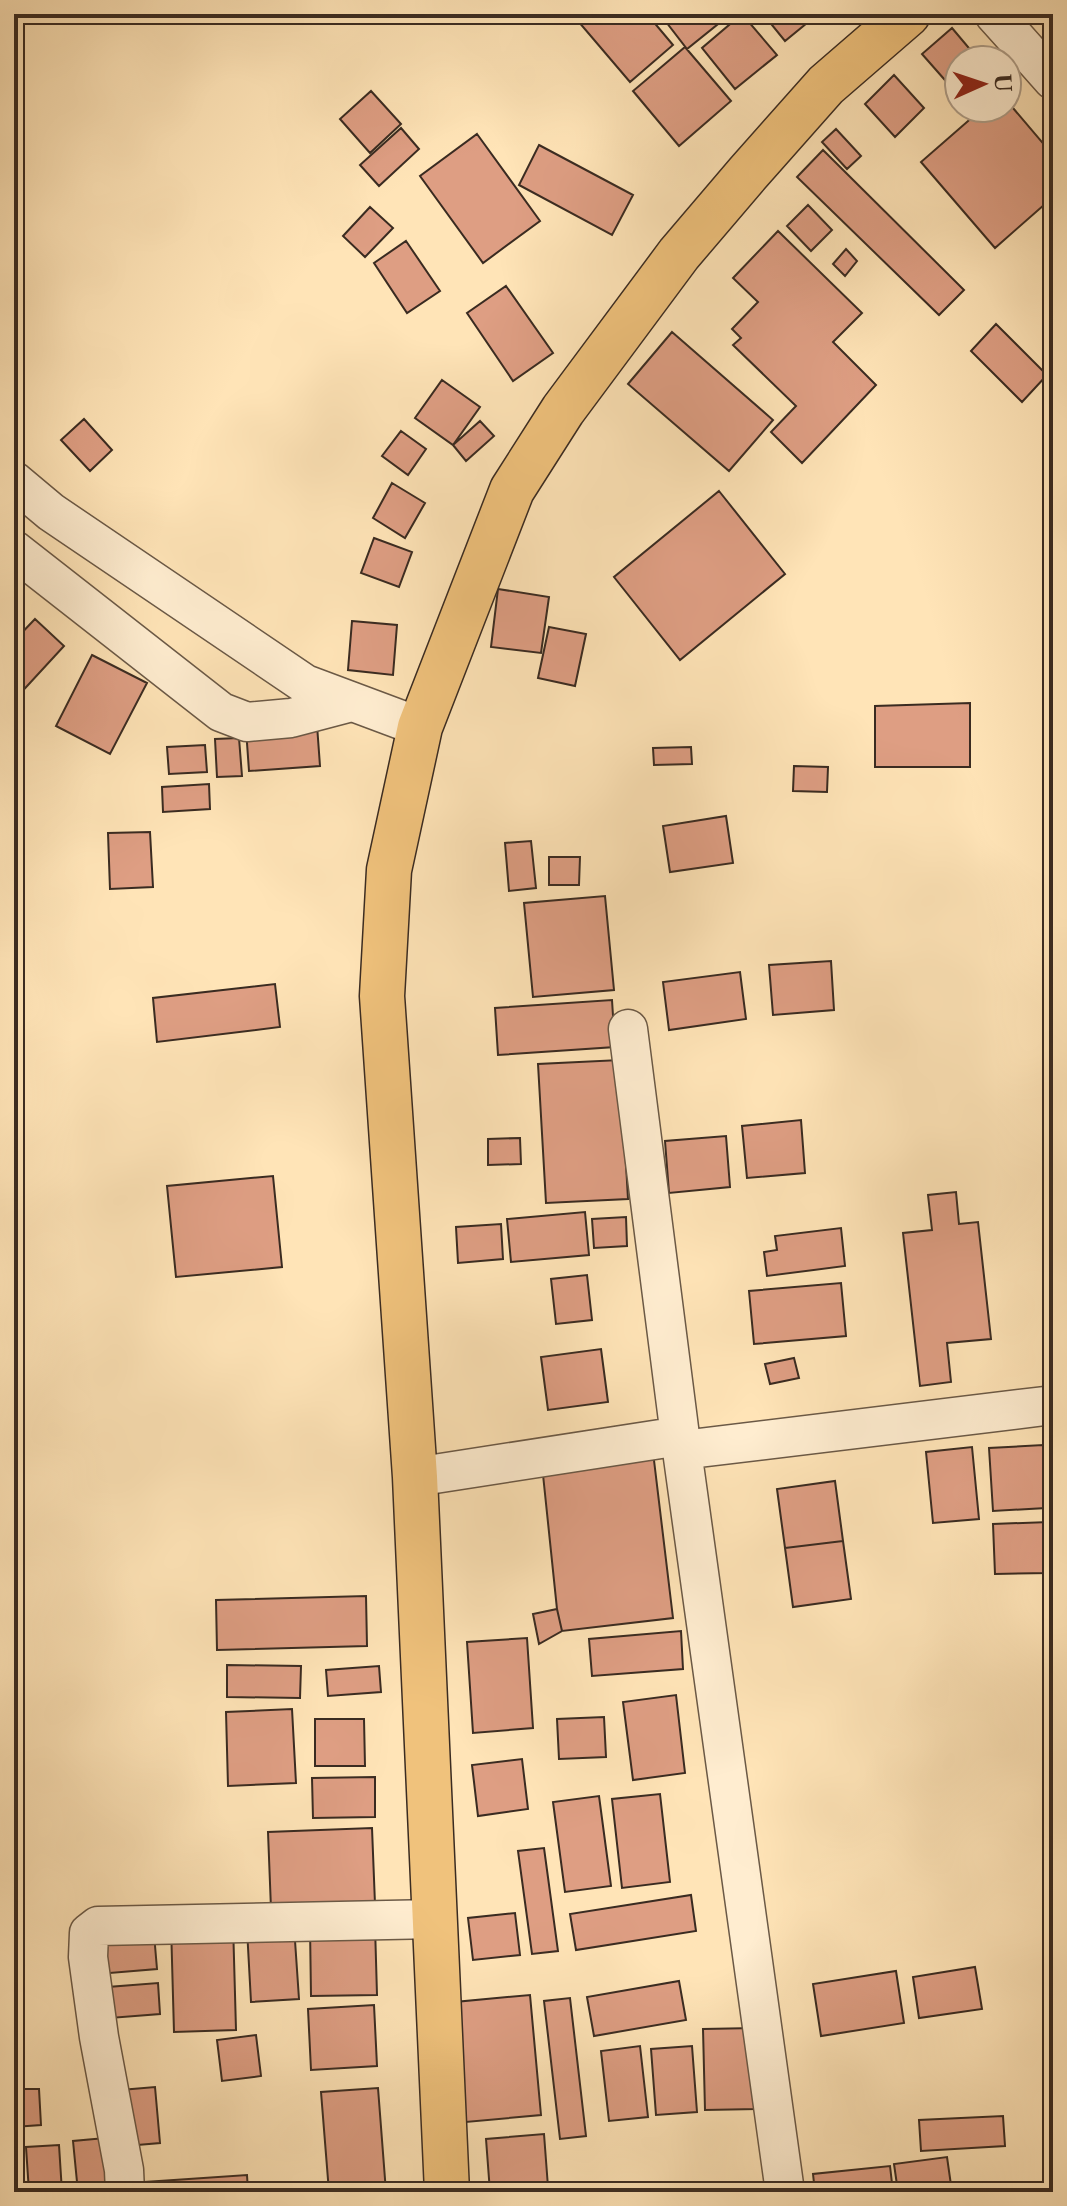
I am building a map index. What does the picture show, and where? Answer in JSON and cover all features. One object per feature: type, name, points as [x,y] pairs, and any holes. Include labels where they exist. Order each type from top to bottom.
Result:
[{"type":"main road","points":[[447,2192],[415,1477],[382,996],[389,870],[420,727],[512,490],[563,410],[679,254],[826,85],[908,14]]},
{"type":"street","points":[[994,14],[1053,80]]},
{"type":"street","points":[[14,481],[51,512],[305,684],[348,703],[420,727]]},
{"type":"street","points":[[14,550],[221,712],[247,722],[291,718],[348,703]]},
{"type":"street","points":[[628,1029],[681,1443],[785,2192]]},
{"type":"street","points":[[415,1477],[681,1443],[1053,1405]]},
{"type":"street","points":[[125,2192],[124,2170],[99,2037],[88,1957],[89,1933],[98,1926],[436,1919]]},
{"type":"building","points":[[572,14],[647,14],[673,45],[630,82]]},
{"type":"building","points":[[660,14],[718,14],[723,20],[687,49]]},
{"type":"building","points":[[742,14],[777,55],[735,89],[702,48]]},
{"type":"building","points":[[763,14],[818,14],[785,41]]},
{"type":"building","points":[[952,28],[966,44],[943,44],[943,78],[922,54]]},
{"type":"building","points":[[685,47],[731,101],[679,146],[633,91]]},
{"type":"building","points":[[894,75],[924,108],[895,137],[865,104]]},
{"type":"building","points":[[371,91],[401,124],[370,153],[340,119]]},
{"type":"building","points":[[1023,120],[1053,155],[1053,197],[995,248],[921,162],[965,124],[1023,124]]},
{"type":"building","points":[[401,128],[419,149],[379,186],[360,165]]},
{"type":"building","points":[[836,129],[861,156],[847,169],[822,142]]},
{"type":"building","points":[[477,134],[540,221],[483,263],[420,176]]},
{"type":"building","points":[[539,145],[633,195],[612,235],[519,185]]},
{"type":"building","points":[[823,150],[964,290],[939,315],[797,177]]},
{"type":"building","points":[[808,205],[832,230],[811,251],[787,226]]},
{"type":"building","points":[[370,207],[393,228],[365,257],[343,236]]},
{"type":"building","points":[[778,231],[862,313],[833,342],[876,385],[802,463],[771,432],[796,406],[733,345],[741,338],[732,329],[758,302],[733,278]]},
{"type":"building","points":[[406,241],[440,291],[407,313],[374,263]]},
{"type":"building","points":[[846,249],[857,261],[845,276],[833,264]]},
{"type":"building","points":[[506,286],[553,353],[513,381],[467,313]]},
{"type":"building","points":[[996,324],[1047,375],[1022,402],[971,351]]},
{"type":"building","points":[[672,332],[773,420],[729,471],[628,384]]},
{"type":"building","points":[[442,380],[480,407],[453,445],[415,418]]},
{"type":"building","points":[[84,419],[112,450],[90,471],[61,440]]},
{"type":"building","points":[[480,421],[494,436],[466,461],[453,445]]},
{"type":"building","points":[[401,431],[426,449],[408,475],[382,456]]},
{"type":"building","points":[[392,483],[425,503],[405,538],[373,518]]},
{"type":"building","points":[[719,491],[785,574],[680,660],[614,577]]},
{"type":"building","points":[[374,538],[412,552],[399,587],[361,573]]},
{"type":"building","points":[[498,589],[549,597],[541,653],[491,647]]},
{"type":"building","points":[[35,619],[64,646],[17,697],[14,694],[14,641]]},
{"type":"building","points":[[352,621],[397,625],[393,675],[348,670]]},
{"type":"building","points":[[549,627],[586,634],[575,686],[538,678]]},
{"type":"building","points":[[92,655],[147,683],[110,754],[56,726]]},
{"type":"building","points":[[970,703],[970,767],[875,767],[875,706]]},
{"type":"building","points":[[317,725],[320,766],[249,771],[246,729]]},
{"type":"building","points":[[239,738],[242,776],[217,777],[215,739]]},
{"type":"building","points":[[205,745],[207,772],[169,774],[167,747]]},
{"type":"building","points":[[691,747],[692,764],[654,765],[653,748]]},
{"type":"building","points":[[794,766],[828,767],[827,792],[793,791]]},
{"type":"building","points":[[209,784],[210,809],[163,812],[162,787]]},
{"type":"building","points":[[726,816],[733,863],[670,872],[663,826]]},
{"type":"building","points":[[150,832],[153,887],[110,889],[108,833]]},
{"type":"building","points":[[531,841],[536,888],[509,891],[505,843]]},
{"type":"building","points":[[549,857],[580,857],[579,885],[549,885]]},
{"type":"building","points":[[605,896],[614,990],[533,997],[524,903]]},
{"type":"building","points":[[831,961],[834,1010],[773,1015],[769,965]]},
{"type":"building","points":[[740,972],[746,1019],[669,1030],[663,982]]},
{"type":"building","points":[[275,984],[280,1027],[157,1042],[153,998]]},
{"type":"building","points":[[612,1000],[615,1047],[498,1055],[495,1008]]},
{"type":"building","points":[[620,1060],[628,1199],[546,1203],[538,1064]]},
{"type":"building","points":[[801,1120],[805,1173],[747,1178],[742,1126]]},
{"type":"building","points":[[726,1136],[730,1187],[669,1193],[665,1141]]},
{"type":"building","points":[[520,1138],[521,1164],[488,1165],[488,1139]]},
{"type":"building","points":[[273,1176],[282,1267],[176,1277],[167,1186]]},
{"type":"building","points":[[956,1192],[959,1224],[978,1222],[991,1339],[947,1343],[951,1382],[920,1386],[903,1233],[932,1230],[928,1195]]},
{"type":"building","points":[[585,1212],[589,1255],[511,1262],[507,1219]]},
{"type":"building","points":[[626,1217],[627,1246],[594,1248],[592,1219]]},
{"type":"building","points":[[501,1224],[503,1259],[458,1263],[456,1227]]},
{"type":"building","points":[[841,1228],[845,1266],[767,1276],[764,1252],[777,1250],[775,1236]]},
{"type":"building","points":[[587,1275],[592,1320],[556,1324],[551,1279]]},
{"type":"building","points":[[841,1283],[846,1336],[754,1344],[749,1291]]},
{"type":"building","points":[[601,1349],[608,1402],[548,1410],[541,1357]]},
{"type":"building","points":[[794,1358],[799,1378],[770,1384],[765,1364]]},
{"type":"building","points":[[1043,1445],[1046,1508],[993,1511],[989,1448]]},
{"type":"building","points":[[972,1447],[979,1519],[933,1523],[926,1452]]},
{"type":"building","points":[[653,1452],[673,1618],[562,1631],[542,1465]]},
{"type":"building","points":[[835,1481],[843,1541],[785,1548],[777,1489]]},
{"type":"building","points":[[1049,1522],[1050,1573],[995,1574],[993,1524]]},
{"type":"building","points":[[843,1541],[851,1599],[793,1607],[785,1548]]},
{"type":"building","points":[[366,1596],[367,1646],[217,1650],[216,1600]]},
{"type":"building","points":[[557,1609],[562,1631],[539,1644],[533,1614]]},
{"type":"building","points":[[681,1631],[683,1669],[592,1676],[589,1639]]},
{"type":"building","points":[[527,1638],[533,1728],[473,1733],[467,1642]]},
{"type":"building","points":[[227,1665],[301,1666],[300,1698],[227,1697]]},
{"type":"building","points":[[379,1666],[381,1692],[328,1696],[326,1670]]},
{"type":"building","points":[[676,1695],[685,1773],[633,1780],[623,1702]]},
{"type":"building","points":[[292,1709],[296,1783],[228,1786],[226,1712]]},
{"type":"building","points":[[604,1717],[606,1757],[559,1759],[557,1719]]},
{"type":"building","points":[[315,1719],[364,1719],[365,1766],[315,1766]]},
{"type":"building","points":[[522,1759],[528,1809],[478,1816],[472,1765]]},
{"type":"building","points":[[375,1777],[375,1817],[313,1818],[312,1778]]},
{"type":"building","points":[[660,1794],[670,1882],[622,1888],[612,1799]]},
{"type":"building","points":[[599,1796],[611,1886],[565,1892],[553,1802]]},
{"type":"building","points":[[372,1828],[375,1904],[271,1909],[268,1832]]},
{"type":"building","points":[[544,1848],[558,1951],[532,1954],[518,1851]]},
{"type":"building","points":[[691,1895],[696,1931],[576,1950],[570,1914]]},
{"type":"building","points":[[515,1913],[520,1955],[473,1960],[468,1918]]},
{"type":"building","points":[[233,1923],[236,2030],[174,2032],[171,1925]]},
{"type":"building","points":[[294,1926],[299,1999],[251,2002],[247,1929]]},
{"type":"building","points":[[375,1926],[377,1995],[311,1996],[310,1927]]},
{"type":"building","points":[[154,1934],[157,1969],[98,1974],[96,1939]]},
{"type":"building","points":[[14,1966],[24,1966],[21,2058],[14,2058]]},
{"type":"building","points":[[975,1967],[982,2009],[919,2018],[913,1977]]},
{"type":"building","points":[[896,1971],[904,2023],[821,2036],[813,1984]]},
{"type":"building","points":[[679,1981],[686,2020],[594,2036],[587,1997]]},
{"type":"building","points":[[158,1983],[160,2014],[110,2018],[108,1987]]},
{"type":"building","points":[[530,1995],[541,2115],[466,2122],[455,2002]]},
{"type":"building","points":[[570,1998],[586,2136],[560,2139],[544,2001]]},
{"type":"building","points":[[374,2005],[377,2066],[311,2070],[308,2009]]},
{"type":"building","points":[[755,2028],[757,2109],[705,2110],[703,2029]]},
{"type":"building","points":[[256,2035],[261,2076],[222,2081],[217,2040]]},
{"type":"building","points":[[640,2046],[648,2117],[609,2121],[601,2051]]},
{"type":"building","points":[[692,2046],[697,2112],[656,2115],[651,2049]]},
{"type":"building","points":[[155,2087],[160,2143],[126,2146],[121,2090]]},
{"type":"building","points":[[378,2088],[386,2192],[329,2192],[321,2092]]},
{"type":"building","points":[[14,2089],[39,2089],[41,2125],[14,2127]]},
{"type":"building","points":[[1003,2116],[1005,2146],[921,2151],[919,2120]]},
{"type":"building","points":[[544,2134],[548,2187],[490,2192],[486,2139]]},
{"type":"building","points":[[116,2137],[122,2192],[78,2192],[73,2141]]},
{"type":"building","points":[[59,2145],[62,2192],[29,2192],[26,2147]]},
{"type":"building","points":[[947,2157],[952,2192],[898,2192],[894,2164]]},
{"type":"building","points":[[890,2166],[893,2192],[815,2192],[813,2174]]},
{"type":"building","points":[[247,2175],[248,2192],[145,2192],[145,2182]]}]
